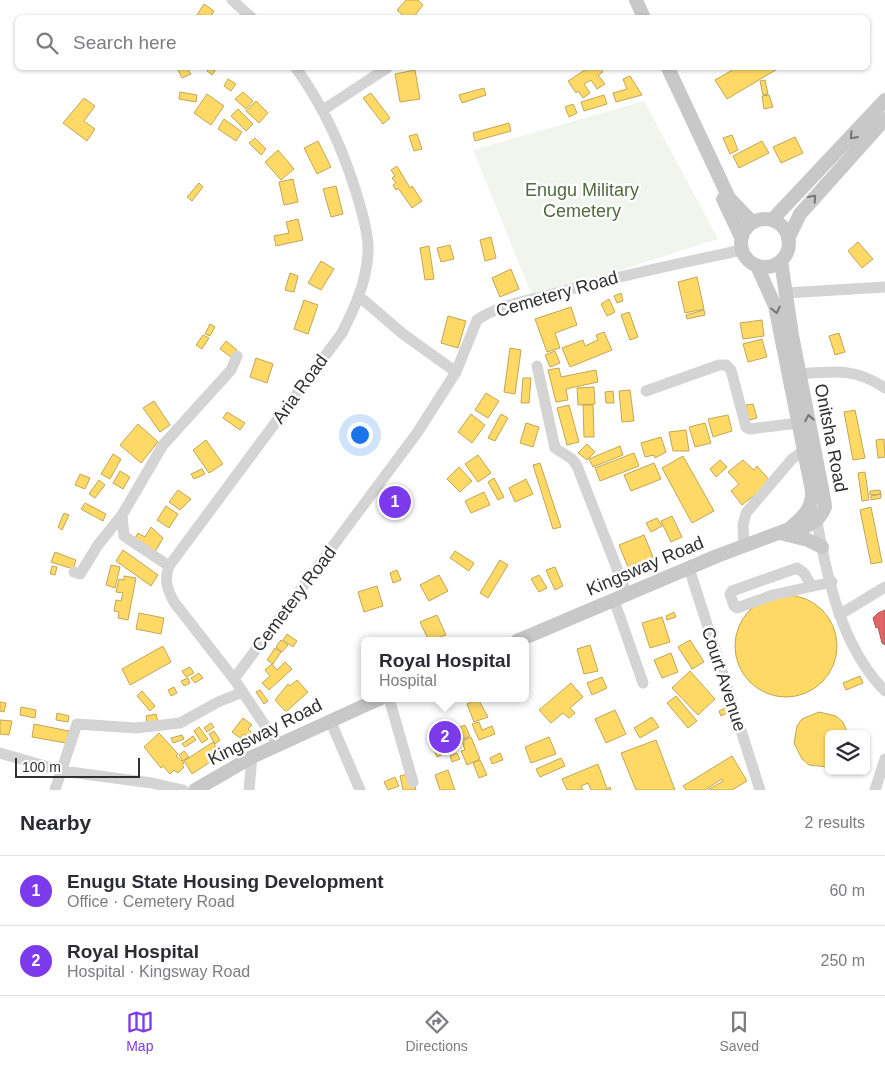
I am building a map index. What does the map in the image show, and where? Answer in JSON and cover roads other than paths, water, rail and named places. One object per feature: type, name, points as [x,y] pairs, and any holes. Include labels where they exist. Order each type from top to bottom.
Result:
[{"type":"main road","points":[[636,0],[643,15]]},
{"type":"main road","points":[[669,70],[720,181],[735,207],[752,222]]},
{"type":"main road","points":[[772,220],[885,100]]},
{"type":"main road","points":[[720,181],[722,195],[746,258],[757,266],[770,266],[781,261],[786,254],[788,239],[800,214],[885,119]]},
{"type":"main road","points":[[752,222],[765,219],[772,220],[783,227],[788,239]]},
{"type":"main road","points":[[742,244],[752,222]]},
{"type":"main road","name":"Onitsha Road","points":[[781,261],[824,499],[825,508],[817,520]]},
{"type":"main road","name":"Onitsha Road","points":[[757,266],[775,306],[805,450],[813,500],[808,511],[785,531]]},
{"type":"main road","points":[[785,531],[805,527],[817,520]]},
{"type":"main road","points":[[785,531],[822,546]]},
{"type":"main road","name":"Kingsway Road","points":[[526,637],[689,568],[785,531]]},
{"type":"main road","name":"Kingsway Road","points":[[195,790],[252,757],[372,702]]},
{"type":"street","points":[[232,0],[249,15]]},
{"type":"street","name":"Aria Road","points":[[169,566],[342,333],[360,296],[366,271],[368,242],[356,193],[343,152],[323,110],[297,70]]},
{"type":"street","points":[[323,110],[384,70]]},
{"type":"street","name":"Cemetery Road","points":[[234,679],[417,434],[456,372],[474,324],[484,315],[610,278],[742,244]]},
{"type":"street","points":[[786,293],[885,287]]},
{"type":"street","points":[[360,296],[403,334],[456,372]]},
{"type":"street","points":[[74,572],[80,574],[98,545],[122,514],[162,445],[231,370],[237,356]]},
{"type":"street","points":[[646,391],[719,364],[726,365],[731,370],[746,427],[750,429],[799,423]]},
{"type":"street","points":[[537,366],[555,448],[572,459],[577,466],[621,597],[644,683]]},
{"type":"street","points":[[800,374],[856,372],[885,388]]},
{"type":"street","points":[[744,546],[743,525],[746,513],[792,458],[805,450]]},
{"type":"street","points":[[813,500],[822,546],[840,614],[858,657],[885,691]]},
{"type":"street","points":[[122,514],[124,536],[169,566],[166,581],[174,602],[234,679],[278,745]]},
{"type":"street","name":"Court Avenue","points":[[689,568],[760,790]]},
{"type":"street","points":[[811,585],[804,573],[796,568],[732,591],[730,594],[734,606],[737,608],[773,595],[811,585],[832,582]]},
{"type":"street","points":[[840,614],[885,587]]},
{"type":"street","points":[[55,790],[77,724],[136,728],[180,723],[218,702],[243,692]]},
{"type":"street","points":[[390,702],[413,782]]},
{"type":"street","points":[[330,720],[360,790]]},
{"type":"street","points":[[0,753],[62,771],[152,783],[183,790]]},
{"type":"street","points":[[249,790],[252,757]]},
{"type":"street","points":[[875,790],[885,759]]},
{"type":"place","name":"Enugu State Housing Development","points":[[395,502]]},
{"type":"place","name":"Royal Hospital","points":[[445,737]]},
{"type":"park label","name":"Enugu Military Cemetery","points":[[582,200]]}]
